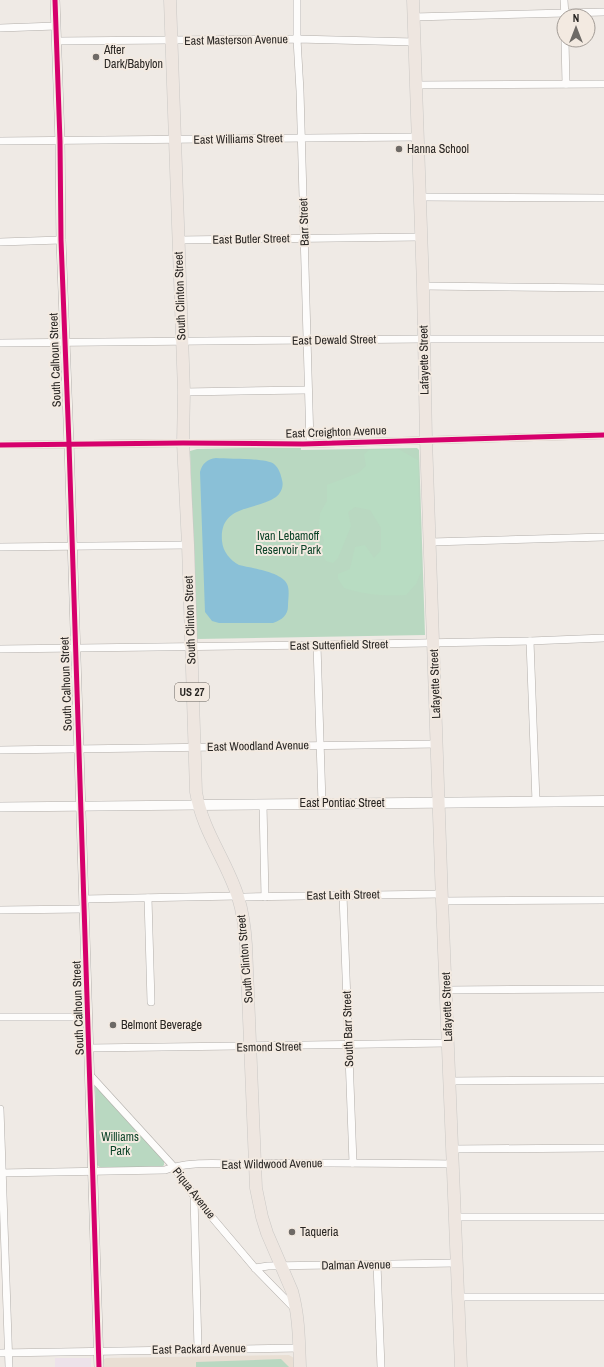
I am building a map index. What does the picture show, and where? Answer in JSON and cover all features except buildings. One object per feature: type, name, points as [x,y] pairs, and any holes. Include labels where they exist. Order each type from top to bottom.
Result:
[{"type":"highway","name":"South Clinton Street","points":[[170,0],[184,392],[183,443],[188,545],[195,775],[198,805],[204,824],[241,897],[246,938],[256,1188],[262,1217],[292,1291],[297,1311],[300,1367]]},
{"type":"highway","name":"Lafayette Street","points":[[413,0],[442,897],[461,1367]]},
{"type":"main road","name":"East Pontiac Street","points":[[198,805],[604,801]]},
{"type":"street","name":"South Calhoun Street","points":[[55,0],[60,141],[64,342],[69,444],[99,1367]]},
{"type":"street","name":"Barr Street","points":[[297,0],[310,443]]},
{"type":"street","points":[[413,17],[556,14]]},
{"type":"street","points":[[0,28],[56,26]]},
{"type":"street","name":"East Masterson Avenue","points":[[57,41],[297,40],[414,42]]},
{"type":"street","points":[[565,48],[566,84]]},
{"type":"street","points":[[416,85],[604,84]]},
{"type":"street","name":"East Williams Street","points":[[0,141],[417,137]]},
{"type":"street","points":[[420,197],[604,198]]},
{"type":"street","name":"East Butler Street","points":[[178,240],[420,237]]},
{"type":"street","points":[[0,242],[61,240]]},
{"type":"street","points":[[423,286],[604,288]]},
{"type":"street","name":"East Dewald Street","points":[[0,343],[604,339]]},
{"type":"street","points":[[184,392],[308,390]]},
{"type":"street","name":"East Creighton Avenue","points":[[0,446],[69,444],[120,445],[183,443],[310,443],[604,435]]},
{"type":"street","points":[[431,542],[604,537]]},
{"type":"street","points":[[0,547],[188,545]]},
{"type":"street","name":"East Suttenfield Street","points":[[0,649],[434,644],[604,638]]},
{"type":"street","points":[[530,641],[536,802]]},
{"type":"street","points":[[317,646],[322,803]]},
{"type":"street","name":"East Woodland Avenue","points":[[0,750],[438,744]]},
{"type":"street","points":[[263,804],[265,897]]},
{"type":"street","name":"East Pontiac Street","points":[[0,807],[198,805]]},
{"type":"street","name":"East Leith Street","points":[[84,899],[343,895],[604,900]]},
{"type":"street","name":"South Barr Street","points":[[343,895],[353,1162]]},
{"type":"street","points":[[148,898],[151,1002]]},
{"type":"street","points":[[0,910],[84,909]]},
{"type":"street","points":[[446,990],[604,989]]},
{"type":"street","points":[[0,1017],[88,1017]]},
{"type":"street","name":"Esmond Street","points":[[89,1048],[250,1047],[448,1043]]},
{"type":"street","name":"Piqua Avenue","points":[[90,1075],[174,1167],[194,1196],[255,1268],[297,1311]]},
{"type":"street","points":[[450,1081],[604,1080]]},
{"type":"street","points":[[0,1109],[1,1173],[9,1367]]},
{"type":"street","points":[[452,1148],[604,1148]]},
{"type":"street","name":"East Wildwood Avenue","points":[[1,1173],[165,1170],[182,1165],[353,1162],[453,1164]]},
{"type":"street","points":[[194,1196],[198,1349]]},
{"type":"street","points":[[455,1217],[604,1217]]},
{"type":"street","name":"Dalman Avenue","points":[[255,1268],[282,1265],[456,1263]]},
{"type":"street","points":[[377,1264],[382,1367]]},
{"type":"street","points":[[459,1297],[604,1296]]},
{"type":"street","name":"East Packard Avenue","points":[[0,1353],[300,1348]]},
{"type":"shaded area","points":[[289,1355],[294,1358],[295,1367],[103,1367],[103,1360],[106,1358]]},
{"type":"shaded area","points":[[55,1358],[91,1358],[91,1367],[55,1367]]},
{"type":"green space","name":"Ivan Lebamoff Reservoir Park","points":[[301,447],[301,450],[417,448],[419,450],[425,635],[197,639],[190,451],[197,449]]},
{"type":"green space","points":[[398,449],[418,460],[421,572],[416,584],[406,595],[375,594],[344,588],[338,579],[338,574],[350,569],[355,547],[365,545],[374,558],[381,550],[381,528],[370,510],[355,507],[348,512],[351,526],[338,558],[333,563],[326,561],[322,554],[324,540],[319,528],[320,513],[327,501],[327,485],[358,473],[366,466],[364,454],[369,450]]},
{"type":"green space","name":"Williams Park","points":[[100,1085],[164,1161],[164,1165],[162,1167],[101,1168],[97,1165],[95,1086]]},
{"type":"green space","points":[[281,1359],[289,1367],[196,1367],[196,1362]]},
{"type":"water","points":[[216,458],[270,462],[276,466],[283,482],[282,489],[276,497],[240,510],[226,520],[223,529],[222,541],[225,552],[239,565],[279,576],[287,584],[289,592],[286,615],[282,619],[273,623],[219,623],[212,621],[205,612],[200,472],[205,462]]},
{"type":"cycle path","points":[[55,0],[60,141],[61,240],[99,1367]]},
{"type":"cycle path","points":[[0,445],[183,443],[303,444],[604,435]]},
{"type":"place","name":"After Dark/Babylon","points":[[96,57]]},
{"type":"place","name":"Hanna School","points":[[399,149]]},
{"type":"place","name":"Belmont Beverage","points":[[113,1025]]},
{"type":"place","name":"Taqueria","points":[[292,1232]]}]
